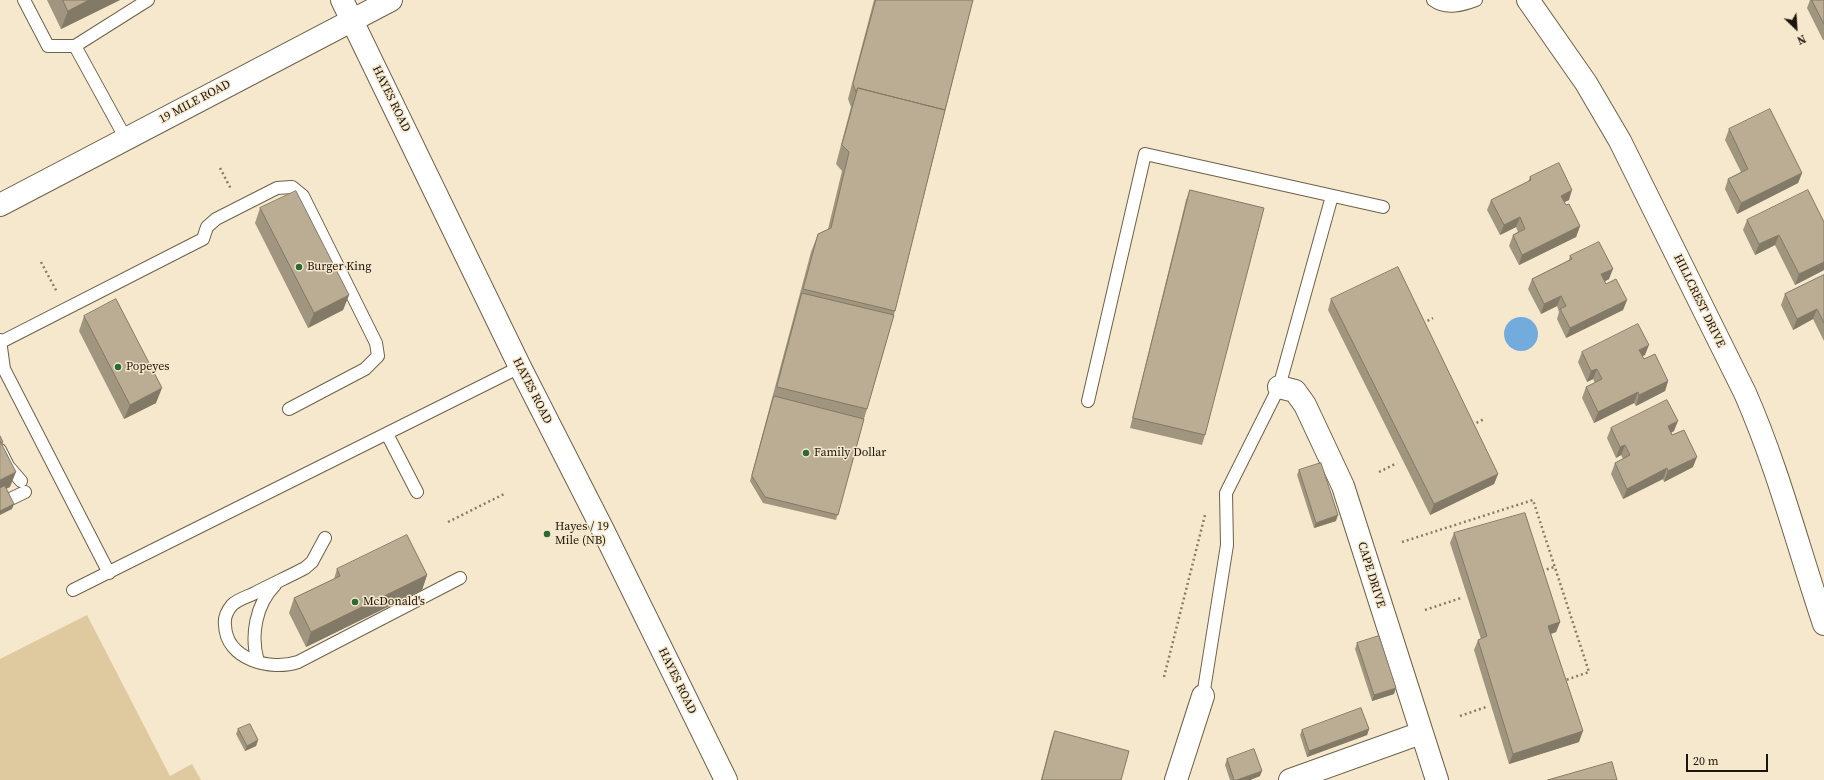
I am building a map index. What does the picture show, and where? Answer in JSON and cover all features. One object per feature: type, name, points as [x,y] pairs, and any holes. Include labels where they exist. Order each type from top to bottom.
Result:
[{"type":"street","name":"HAYES ROAD","points":[[342,0],[520,368],[726,780]]},
{"type":"street","name":"19 MILE ROAD","points":[[0,205],[391,0]]},
{"type":"street","name":"HILLCREST DRIVE","points":[[1528,0],[1586,83],[1620,141],[1745,393],[1763,434],[1777,472],[1824,624]]},
{"type":"street","name":"CAPE DRIVE","points":[[1279,387],[1295,391],[1305,405],[1343,486],[1437,780]]},
{"type":"street","points":[[1176,780],[1204,696]]},
{"type":"street","points":[[1290,780],[1421,733]]},
{"type":"lane","points":[[24,0],[48,46],[74,46],[148,0]]},
{"type":"lane","points":[[1433,0],[1437,3],[1449,6],[1464,4],[1476,0]]},
{"type":"lane","points":[[74,46],[126,139]]},
{"type":"lane","points":[[1088,401],[1145,154],[1383,207]]},
{"type":"lane","points":[[109,573],[4,368],[1,341],[203,239],[207,227],[216,219],[277,188],[292,187],[303,196],[376,343],[378,356],[365,369],[289,409]]},
{"type":"lane","points":[[1204,696],[1227,545],[1226,494],[1249,444],[1279,387],[1332,196]]},
{"type":"lane","points":[[73,590],[520,368]]},
{"type":"lane","points":[[388,434],[417,492]]},
{"type":"lane","points":[[0,450],[8,466],[23,486],[0,504]]},
{"type":"lane","points":[[326,538],[312,562],[305,568],[232,605],[224,620],[226,636],[235,650],[246,657],[273,666],[287,665],[298,662],[460,578]]},
{"type":"lane","points":[[258,662],[253,642],[258,617],[267,593],[281,580]]},
{"type":"path","points":[[41,262],[66,309]]},
{"type":"path","points":[[1420,325],[1433,318]]},
{"type":"path","points":[[1470,426],[1484,419]]},
{"type":"path","points":[[1379,472],[1397,463]]},
{"type":"path","points":[[448,522],[504,494]]},
{"type":"path","points":[[1402,542],[1533,500],[1589,672],[1563,681]]},
{"type":"path","points":[[1164,677],[1205,515]]},
{"type":"path","points":[[1539,572],[1554,567]]},
{"type":"path","points":[[1425,610],[1461,598]]},
{"type":"path","points":[[1460,716],[1486,707]]},
{"type":"shaded area","points":[[87,615],[170,776],[192,764],[201,780],[0,780],[0,659]]},
{"type":"water","points":[[1518,317],[1524,317],[1528,318],[1535,324],[1538,334],[1537,341],[1531,348],[1524,351],[1518,351],[1514,350],[1507,344],[1504,337],[1504,331],[1505,327],[1511,320]]},
{"type":"building","points":[[63,0],[89,0],[68,11]]},
{"type":"building","points":[[876,0],[973,0],[945,110],[858,88],[856,92],[853,84]]},
{"type":"building","points":[[1812,0],[1824,0],[1824,24]]},
{"type":"building","points":[[858,88],[945,110],[895,311],[803,289],[818,234],[831,228],[849,152],[842,145]]},
{"type":"building","points":[[1770,109],[1802,173],[1741,203],[1728,179],[1748,169],[1729,129]]},
{"type":"building","points":[[1559,163],[1572,190],[1561,196],[1566,205],[1569,204],[1580,226],[1522,255],[1513,235],[1525,229],[1520,217],[1504,225],[1491,200],[1531,180],[1530,177]]},
{"type":"building","points":[[1190,190],[1264,208],[1205,435],[1133,418]]},
{"type":"building","points":[[1808,190],[1824,222],[1824,262],[1799,274],[1779,235],[1759,244],[1747,220]]},
{"type":"building","name":"Burger King","points":[[296,191],[349,295],[314,313],[260,208]]},
{"type":"building","points":[[1599,242],[1613,269],[1601,274],[1606,284],[1616,279],[1627,300],[1570,328],[1560,309],[1566,306],[1561,296],[1544,304],[1532,279],[1572,259],[1570,256]]},
{"type":"building","points":[[1398,267],[1498,474],[1434,504],[1331,299]]},
{"type":"building","points":[[1824,275],[1824,323],[1817,309],[1797,319],[1785,294]]},
{"type":"building","points":[[802,293],[894,315],[867,409],[777,387]]},
{"type":"building","name":"Popeyes","points":[[116,299],[162,388],[130,405],[84,316]]},
{"type":"building","points":[[1638,324],[1649,345],[1639,350],[1644,359],[1655,354],[1668,381],[1639,395],[1638,392],[1598,412],[1586,387],[1602,379],[1597,369],[1591,371],[1582,352]]},
{"type":"building","name":"Family Dollar","points":[[774,396],[864,419],[838,515],[765,497],[752,476]]},
{"type":"building","points":[[1667,400],[1678,421],[1668,426],[1672,435],[1684,430],[1697,457],[1668,471],[1667,468],[1627,489],[1615,463],[1630,455],[1625,445],[1620,447],[1611,428]]},
{"type":"building","points":[[0,441],[16,472],[0,480]]},
{"type":"building","points":[[1321,463],[1338,515],[1316,523],[1299,470]]},
{"type":"building","points":[[5,486],[14,504],[0,511],[0,488]]},
{"type":"building","points":[[1525,513],[1560,622],[1548,626],[1583,731],[1513,754],[1478,640],[1487,636],[1454,533]]},
{"type":"building","name":"McDonald's","points":[[407,535],[427,575],[311,632],[294,598],[340,576],[337,569]]},
{"type":"building","points":[[1379,636],[1396,688],[1374,695],[1357,643]]},
{"type":"building","points":[[1361,708],[1369,729],[1309,751],[1302,730]]},
{"type":"building","points":[[250,724],[258,740],[247,746],[238,729]]},
{"type":"building","points":[[1055,731],[1129,751],[1121,780],[1042,780]]},
{"type":"building","points":[[1254,749],[1262,771],[1234,780],[1227,759]]},
{"type":"building","points":[[1612,762],[1617,780],[1548,780]]},
{"type":"place","name":"Burger King","points":[[299,267]]},
{"type":"place","name":"Popeyes","points":[[118,367]]},
{"type":"place","name":"Family Dollar","points":[[806,453]]},
{"type":"place","name":"Hayes / 19 Mile (NB)","points":[[547,534]]},
{"type":"place","name":"McDonald's","points":[[355,602]]}]
